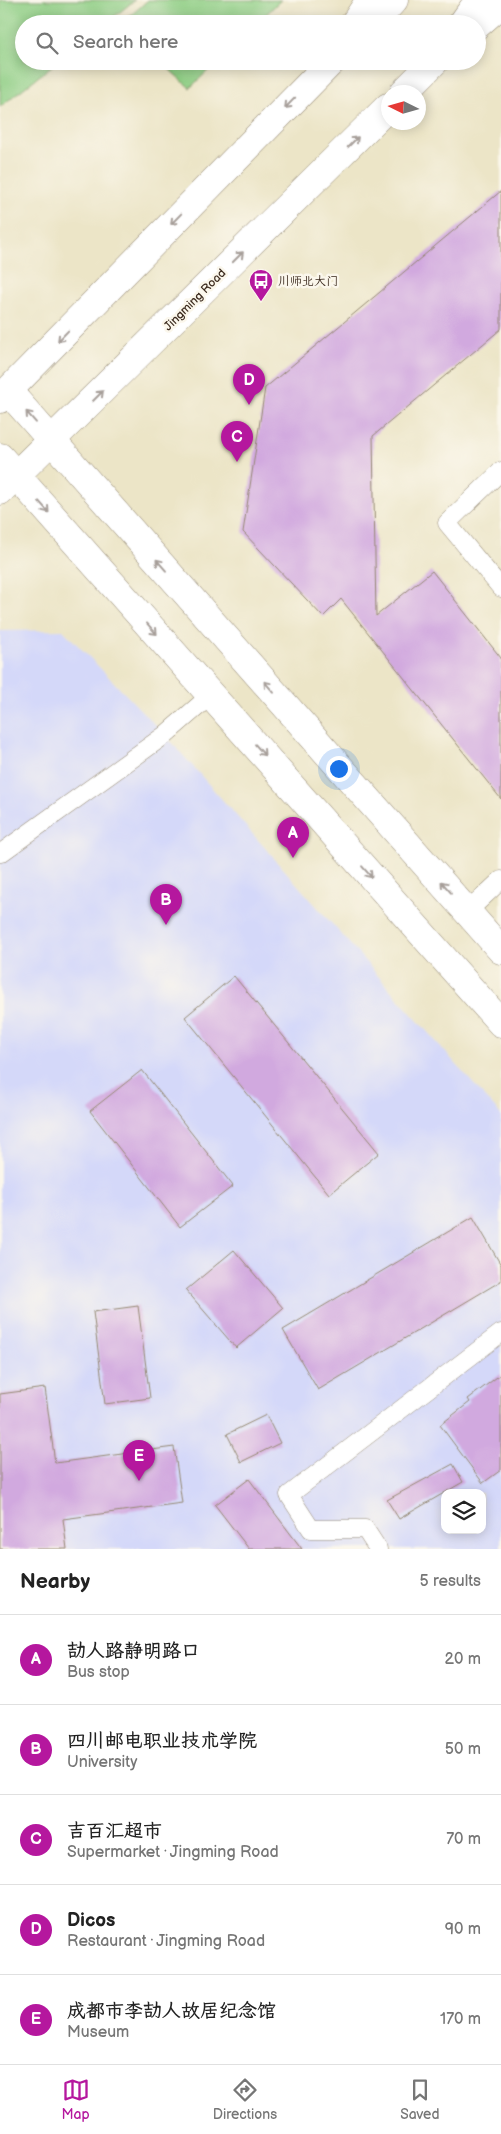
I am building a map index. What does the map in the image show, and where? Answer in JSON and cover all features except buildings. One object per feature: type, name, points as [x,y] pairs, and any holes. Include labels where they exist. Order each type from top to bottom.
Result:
[{"type":"street","points":[[360,15],[370,0]]},
{"type":"street","points":[[380,15],[394,0]]},
{"type":"street","points":[[468,15],[479,0]]},
{"type":"street","points":[[486,17],[501,4]]},
{"type":"street","points":[[322,70],[4,395],[52,441],[501,950]]},
{"type":"street","points":[[411,85],[426,70]]},
{"type":"street","name":"Jingming Road","points":[[5,475],[52,441],[381,115]]},
{"type":"street","points":[[5,475],[211,695],[501,1023]]},
{"type":"lane","points":[[501,471],[447,523],[501,588]]},
{"type":"lane","points":[[2,853],[165,734],[211,695]]},
{"type":"lane","points":[[467,912],[501,880]]},
{"type":"lane","points":[[378,1549],[365,1529],[311,1529],[289,1495],[501,1333]]},
{"type":"shaded area","points":[[63,630],[165,735],[501,1115],[501,1549],[0,1549],[0,631]]},
{"type":"green space","points":[[0,0],[135,0],[116,15],[15,15],[15,70],[47,70],[0,107]]},
{"type":"green space","points":[[148,0],[281,0],[265,15],[131,15]]},
{"type":"green space","points":[[170,70],[209,70],[190,88]]},
{"type":"place","name":"川师北大门","points":[[261,302]]},
{"type":"place","name":"Dicos","points":[[249,405]]},
{"type":"place","name":"吉百汇超市","points":[[237,462]]},
{"type":"place","name":"劼人路静明路口","points":[[293,858]]},
{"type":"place","name":"四川邮电职业技术学院","points":[[166,925]]},
{"type":"place","name":"成都市李劼人故居纪念馆","points":[[139,1481]]}]
